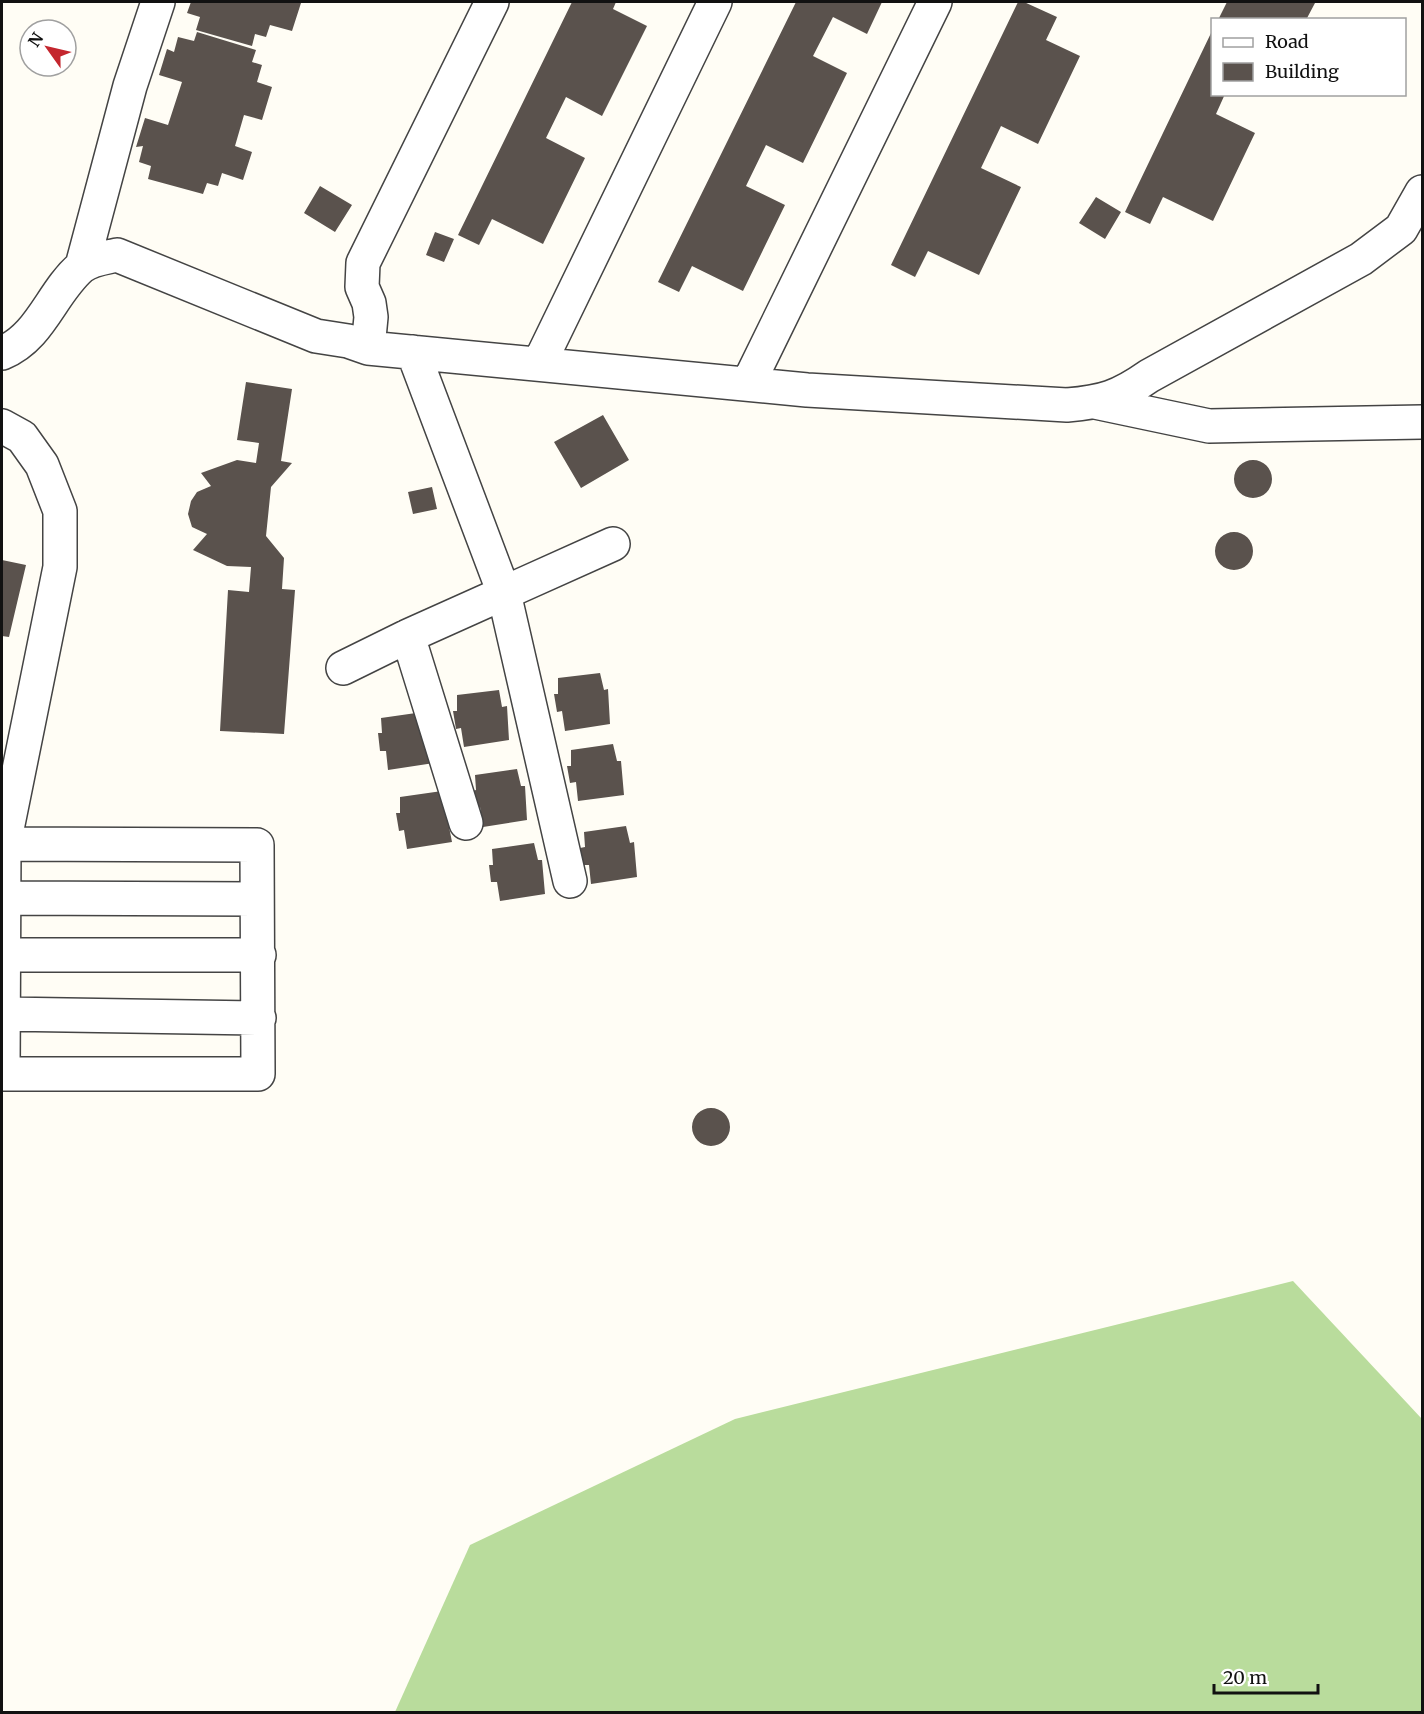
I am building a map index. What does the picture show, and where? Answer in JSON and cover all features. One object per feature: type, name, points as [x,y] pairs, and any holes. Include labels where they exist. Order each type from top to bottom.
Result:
[{"type":"street","points":[[82,267],[130,86],[158,2]]},
{"type":"street","points":[[369,348],[371,317],[362,287],[363,263],[492,2]]},
{"type":"street","points":[[539,364],[715,2]]},
{"type":"street","points":[[748,384],[935,2]]},
{"type":"street","points":[[2,353],[31,334],[67,283],[82,267],[96,259],[117,255],[316,336],[348,341],[369,348],[807,390],[1066,405],[1095,402],[1124,393],[1149,376],[1361,259],[1401,229],[1422,192]]},
{"type":"street","points":[[413,352],[504,593],[570,881]]},
{"type":"street","points":[[1095,402],[1209,426],[1422,422]]},
{"type":"street","points":[[2,426],[22,437],[42,465],[60,511],[60,567],[4,844],[3,1074],[258,1074],[257,845],[4,844]]},
{"type":"street","points":[[343,668],[408,636],[614,543]]},
{"type":"street","points":[[408,636],[466,823]]},
{"type":"street","points":[[5,898],[257,899]]},
{"type":"street","points":[[4,955],[259,954]]},
{"type":"street","points":[[4,1014],[259,1018]]},
{"type":"green space","points":[[1293,1281],[1422,1419],[1422,1712],[395,1712],[470,1545],[735,1419]]},
{"type":"building","points":[[191,2],[301,3],[292,31],[270,25],[266,37],[255,34],[252,46],[196,30],[200,17],[187,13]]},
{"type":"building","points":[[572,2],[616,2],[613,9],[647,26],[602,116],[566,97],[546,138],[585,158],[543,244],[492,219],[479,245],[458,235]]},
{"type":"building","points":[[796,2],[882,2],[867,34],[833,17],[813,56],[847,73],[803,163],[766,145],[746,186],[785,205],[743,291],[692,266],[679,292],[658,282]]},
{"type":"building","points":[[1018,2],[1024,2],[1057,17],[1046,40],[1080,56],[1038,144],[1001,126],[981,168],[1021,187],[979,275],[928,251],[915,277],[891,265]]},
{"type":"building","points":[[1227,2],[1315,3],[1307,18],[1219,18]]},
{"type":"building","points":[[197,32],[256,50],[252,62],[262,65],[257,82],[272,87],[262,120],[244,115],[235,146],[252,152],[243,180],[222,173],[218,186],[207,183],[203,194],[148,179],[151,166],[139,162],[143,146],[136,147],[145,118],[168,125],[182,82],[159,75],[167,49],[174,52],[178,37],[194,41]]},
{"type":"building","points":[[1211,33],[1211,96],[1224,96],[1216,114],[1255,133],[1213,221],[1163,197],[1150,224],[1125,212]]},
{"type":"building","points":[[320,186],[352,205],[335,232],[304,213]]},
{"type":"building","points":[[1096,197],[1121,212],[1105,239],[1079,223]]},
{"type":"building","points":[[435,232],[454,239],[444,262],[426,255]]},
{"type":"building","points":[[246,382],[292,389],[281,461],[292,463],[271,487],[266,536],[284,558],[282,589],[295,590],[284,734],[220,731],[228,590],[249,592],[251,567],[227,566],[193,550],[207,534],[192,527],[188,514],[191,501],[197,492],[211,486],[201,473],[237,460],[256,463],[259,443],[237,440]]},
{"type":"building","points":[[603,415],[629,460],[581,488],[554,442]]},
{"type":"building","points":[[1253,460],[1266,466],[1272,479],[1266,492],[1253,498],[1240,492],[1234,479],[1240,466]]},
{"type":"building","points":[[432,487],[437,509],[413,514],[408,492]]},
{"type":"building","points":[[1234,532],[1247,538],[1253,551],[1247,564],[1234,570],[1221,564],[1215,551],[1221,538]]},
{"type":"building","points":[[2,560],[26,565],[9,637],[2,636]]},
{"type":"building","points":[[600,673],[604,690],[608,689],[610,724],[565,731],[562,711],[557,712],[554,694],[558,694],[558,678]]},
{"type":"building","points":[[499,690],[502,707],[507,706],[509,740],[464,747],[461,728],[456,729],[453,711],[457,711],[457,695]]},
{"type":"building","points":[[423,712],[434,763],[388,770],[386,751],[380,751],[378,733],[382,733],[381,718]]},
{"type":"building","points":[[613,744],[617,761],[621,761],[624,795],[578,801],[576,782],[570,783],[567,766],[571,766],[571,750]]},
{"type":"building","points":[[517,769],[521,786],[525,786],[527,820],[483,827],[480,807],[474,808],[472,791],[476,790],[475,775]]},
{"type":"building","points":[[442,791],[452,842],[407,849],[404,830],[399,831],[396,813],[400,813],[400,797]]},
{"type":"building","points":[[626,826],[630,843],[634,842],[637,877],[591,884],[589,865],[583,865],[580,848],[585,847],[584,832]]},
{"type":"building","points":[[534,843],[538,860],[542,860],[545,894],[500,901],[497,882],[491,882],[489,865],[493,865],[492,849]]},
{"type":"building","points":[[711,1108],[724,1114],[730,1127],[724,1140],[711,1146],[698,1140],[692,1127],[698,1114]]}]
